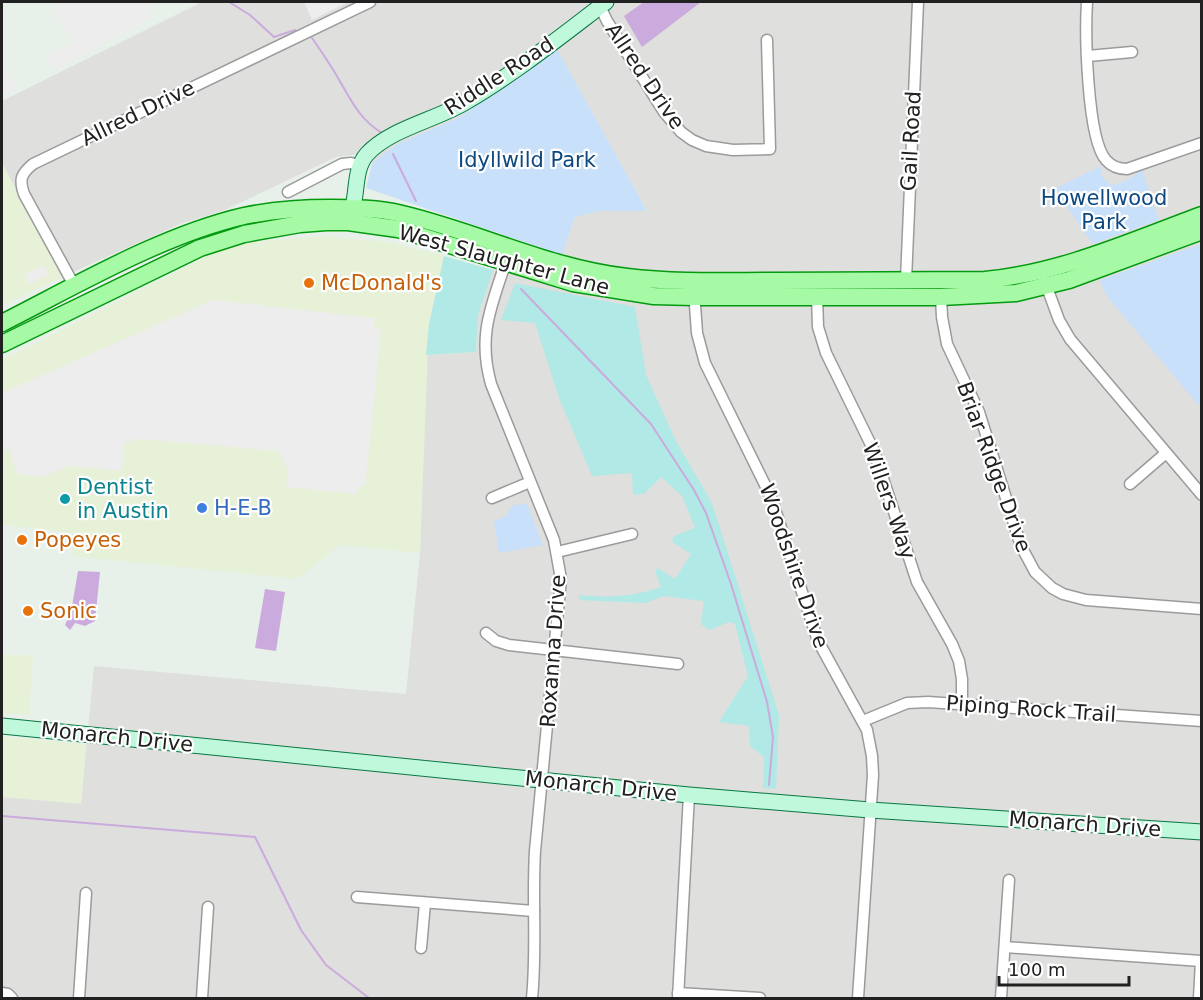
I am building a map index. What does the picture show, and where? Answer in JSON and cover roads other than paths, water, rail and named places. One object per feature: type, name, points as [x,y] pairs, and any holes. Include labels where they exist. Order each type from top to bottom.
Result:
[{"type":"main road","name":"West Slaughter Lane","points":[[2,323],[192,232],[246,216],[294,208],[351,215],[398,229],[508,255],[573,283],[654,296],[694,289],[906,280],[985,280],[1017,277],[1044,279],[1202,231]]},
{"type":"main road","name":"West Slaughter Lane","points":[[2,344],[200,248],[244,234],[351,215]]},
{"type":"main road","name":"West Slaughter Lane","points":[[694,289],[817,296],[941,297],[1016,293],[1044,279],[1202,215]]},
{"type":"main road","points":[[151,270],[156,254],[167,242]]},
{"type":"street","name":"Allred Drive","points":[[75,287],[24,194],[21,179],[27,169],[33,164],[370,2]]},
{"type":"street","name":"Gail Road","points":[[906,280],[918,2]]},
{"type":"street","points":[[1087,2],[1093,126],[1106,160],[1117,168],[1127,169],[1202,143]]},
{"type":"street","name":"Allred Drive","points":[[601,3],[607,21],[673,124],[692,140],[712,147],[733,150],[770,149],[767,40]]},
{"type":"street","name":"Riddle Road","points":[[360,166],[378,144],[464,103],[525,63],[601,3]]},
{"type":"street","points":[[1088,56],[1132,52]]},
{"type":"street","points":[[288,192],[342,164],[351,163],[360,166],[351,215]]},
{"type":"street","name":"Roxanna Drive","points":[[508,255],[489,315],[484,352],[491,384],[557,552],[561,593],[535,850],[536,959],[532,999]]},
{"type":"street","points":[[1044,279],[1059,320],[1070,339],[1202,495]]},
{"type":"street","name":"Woodshire Drive","points":[[694,289],[697,333],[705,363],[771,497],[818,641],[863,721],[872,756],[858,999]]},
{"type":"street","name":"Willers Way","points":[[817,296],[818,327],[822,344],[870,442],[917,582],[959,661],[962,704]]},
{"type":"street","name":"Briar Ridge Drive","points":[[941,297],[947,344],[979,412],[1021,546],[1035,573],[1058,591],[1086,600],[1202,609]]},
{"type":"street","points":[[1130,484],[1166,453]]},
{"type":"street","points":[[492,498],[530,482]]},
{"type":"street","points":[[557,552],[632,534]]},
{"type":"street","points":[[486,633],[496,641],[509,645],[678,663]]},
{"type":"street","name":"Piping Rock Trail","points":[[863,721],[907,704],[962,704],[1202,721]]},
{"type":"street","name":"Monarch Drive","points":[[2,726],[689,795],[870,810],[1202,832]]},
{"type":"street","points":[[689,795],[678,996],[760,999]]},
{"type":"street","points":[[1001,999],[1009,880]]},
{"type":"street","points":[[79,999],[86,893]]},
{"type":"street","points":[[357,897],[534,911]]},
{"type":"street","points":[[421,948],[425,903]]},
{"type":"street","points":[[202,999],[207,907]]},
{"type":"street","points":[[1005,946],[1201,961],[1199,999]]},
{"type":"street","points":[[2,993],[8,994],[12,999]]},
{"type":"waterway","points":[[229,2],[250,15],[274,37],[295,30]]},
{"type":"waterway","points":[[312,38],[356,108],[367,122],[382,133]]},
{"type":"waterway","points":[[393,154],[416,201]]},
{"type":"waterway","points":[[521,289],[651,424],[694,490],[706,513],[731,584],[767,702],[773,737],[769,785]]},
{"type":"waterway","points":[[2,816],[255,837],[301,930],[326,965],[369,998]]},
{"type":"place","name":"McDonald's","points":[[309,283]]},
{"type":"place","name":"Dentist in Austin","points":[[65,499]]},
{"type":"place","name":"H-E-B","points":[[202,508]]},
{"type":"place","name":"Popeyes","points":[[22,540]]},
{"type":"place","name":"Sonic","points":[[28,611]]},
{"type":"park label","name":"Idyllwild Park","points":[[527,160]]},
{"type":"park label","name":"Howellwood Park","points":[[1104,210]]}]
